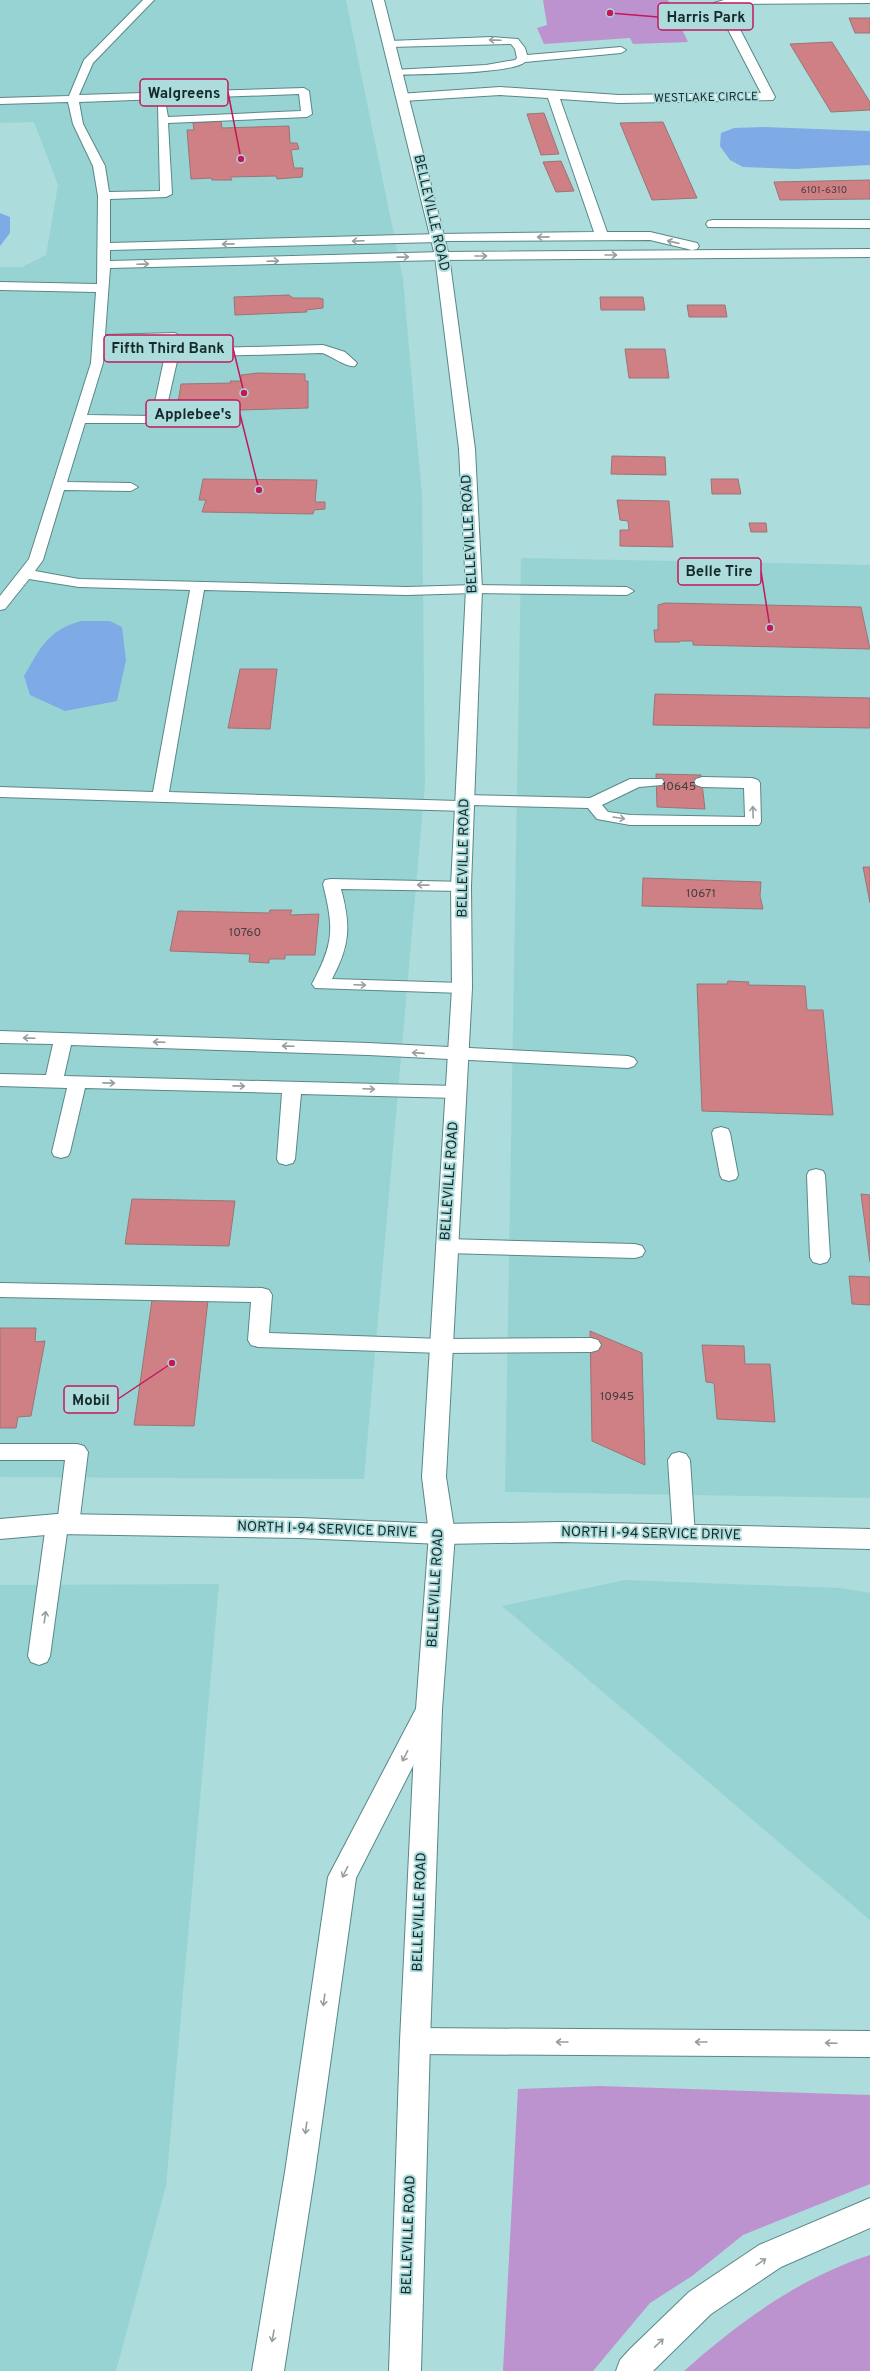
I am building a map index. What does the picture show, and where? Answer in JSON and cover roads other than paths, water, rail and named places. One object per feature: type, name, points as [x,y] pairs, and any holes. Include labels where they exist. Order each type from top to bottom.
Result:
[{"type":"main road","name":"BELLEVILLE ROAD","points":[[378,0],[439,238],[442,256],[456,352],[467,449],[474,589],[462,886],[462,988],[446,1246],[434,1477],[442,1534],[429,1709],[415,2041],[405,2371]]},
{"type":"main road","name":"WESTLAKE CIRCLE","points":[[403,97],[500,91],[619,99],[769,97],[726,14],[719,9],[718,5],[734,1],[870,0]]},
{"type":"main road","points":[[553,95],[602,237]]},
{"type":"main road","points":[[713,224],[870,224]]},
{"type":"main road","points":[[439,238],[650,236],[724,253]]},
{"type":"main road","points":[[442,256],[870,253]]},
{"type":"main road","name":"NORTH I-94 SERVICE DRIVE","points":[[0,1528],[63,1524],[299,1528],[442,1534],[561,1532],[870,1539]]},
{"type":"main road","points":[[268,2371],[300,2172],[342,1877],[429,1709]]},
{"type":"main road","points":[[415,2041],[870,2044]]},
{"type":"main road","points":[[632,2371],[641,2360],[700,2304],[770,2256],[870,2213]]},
{"type":"lane","points":[[0,606],[36,560],[97,363],[104,265],[104,196],[99,166],[78,124],[73,99],[76,86],[88,62],[148,0],[163,0]]},
{"type":"lane","points":[[389,44],[514,41],[520,48],[522,58]]},
{"type":"lane","points":[[397,72],[486,68],[518,63],[522,58],[621,50]]},
{"type":"lane","points":[[0,101],[304,91],[307,114],[163,120]]},
{"type":"lane","points":[[104,196],[166,194],[161,96]]},
{"type":"lane","points":[[104,247],[439,238]]},
{"type":"lane","points":[[104,265],[442,256]]},
{"type":"lane","points":[[0,286],[102,288]]},
{"type":"lane","points":[[80,419],[158,420],[173,353],[175,337],[99,339]]},
{"type":"lane","points":[[173,353],[323,349],[341,355],[351,363]]},
{"type":"lane","points":[[60,486],[131,487]]},
{"type":"lane","points":[[25,574],[79,583],[391,590],[474,589],[627,592]]},
{"type":"lane","points":[[160,797],[198,585]]},
{"type":"lane","points":[[0,792],[160,797],[465,803],[593,803],[636,782],[656,787]]},
{"type":"lane","points":[[593,803],[603,816],[630,820],[753,822],[752,783],[702,787]]},
{"type":"lane","points":[[462,886],[331,884],[341,930],[338,948],[321,984],[462,988]]},
{"type":"lane","points":[[0,1038],[368,1049],[457,1055],[628,1062]]},
{"type":"lane","points":[[54,1081],[63,1040]]},
{"type":"lane","points":[[0,1080],[456,1092]]},
{"type":"lane","points":[[61,1152],[77,1082]]},
{"type":"lane","points":[[286,1159],[292,1087]]},
{"type":"lane","points":[[721,1133],[729,1175]]},
{"type":"lane","points":[[816,1175],[820,1257]]},
{"type":"lane","points":[[446,1246],[635,1251]]},
{"type":"lane","points":[[0,1290],[262,1295],[258,1340],[442,1346],[591,1345]]},
{"type":"lane","points":[[0,1452],[77,1452],[40,1656]]},
{"type":"lane","points":[[679,1460],[684,1535]]},
{"type":"water","points":[[763,127],[870,131],[870,165],[795,169],[743,167],[730,160],[720,146],[721,133],[734,128]]},
{"type":"water","points":[[0,213],[10,217],[10,233],[0,246]]},
{"type":"water","points":[[81,621],[110,621],[122,627],[126,660],[117,701],[65,711],[30,695],[24,676],[46,641],[60,630]]},
{"type":"place","name":"Harris Park","points":[[610,13]]},
{"type":"place","name":"Walgreens","points":[[241,159]]},
{"type":"place","name":"Fifth Third Bank","points":[[244,393]]},
{"type":"place","name":"Applebee's","points":[[259,490]]},
{"type":"place","name":"Belle Tire","points":[[770,628]]},
{"type":"place","name":"Mobil","points":[[172,1363]]}]
